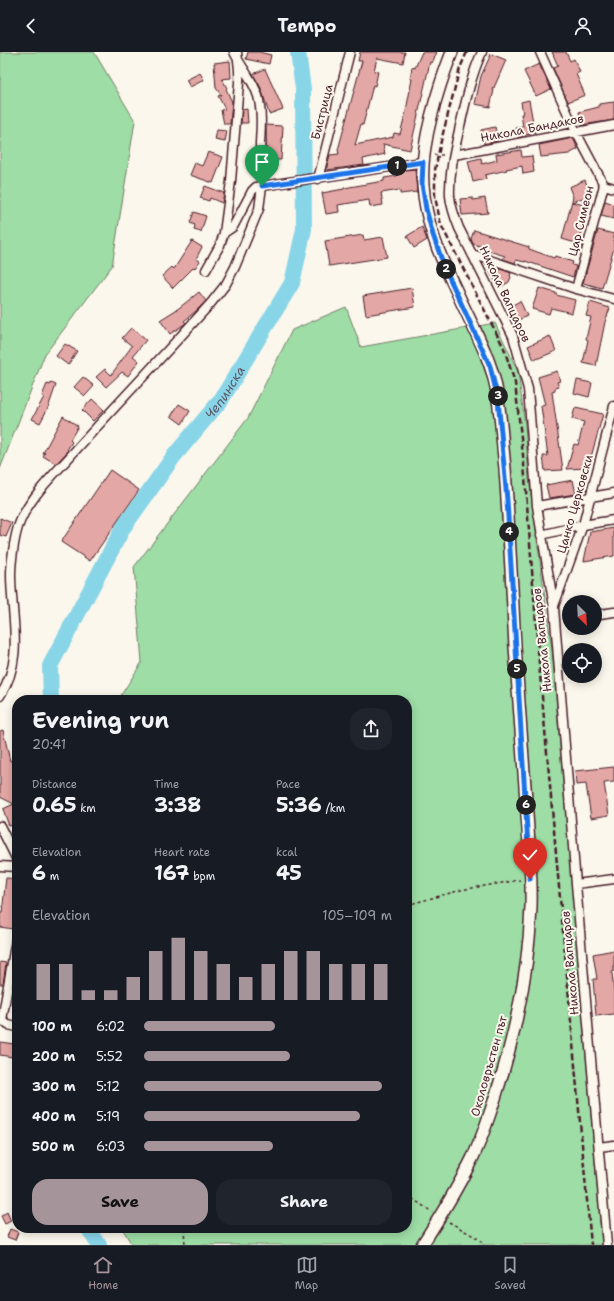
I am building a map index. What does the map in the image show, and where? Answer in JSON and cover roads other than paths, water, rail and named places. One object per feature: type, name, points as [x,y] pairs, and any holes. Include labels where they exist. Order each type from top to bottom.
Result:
[{"type":"street","points":[[0,696],[12,672],[15,649],[11,573],[18,527],[27,508],[72,455],[211,303],[226,284],[235,267],[259,209],[262,186],[260,162],[260,105],[255,89],[246,72],[238,62],[234,52]]},
{"type":"street","points":[[206,270],[220,245],[224,233],[228,208],[240,74],[237,52]]},
{"type":"street","name":"Бистрица","points":[[316,179],[350,52]]},
{"type":"street","name":"Никола Вапцаров","points":[[452,52],[441,79],[432,115],[423,158],[422,184],[426,209],[433,235],[444,266],[490,366],[498,399],[507,500],[530,879]]},
{"type":"street","name":"Никола Вапцаров","points":[[482,52],[475,66],[454,155],[451,176],[451,202],[459,228],[513,336],[528,389],[537,506],[554,607],[607,1245]]},
{"type":"street","name":"Цар Симеон","points":[[540,52],[576,132],[604,185],[576,289]]},
{"type":"street","name":"Никола Бандаков","points":[[454,155],[614,125]]},
{"type":"street","points":[[224,233],[233,227],[252,191],[256,187],[316,179],[423,158]]},
{"type":"street","points":[[604,185],[614,188]]},
{"type":"street","points":[[472,254],[576,289],[614,299]]},
{"type":"street","name":"Цанко Церковски","points":[[554,607],[583,525],[614,409]]},
{"type":"street","points":[[537,506],[614,493]]},
{"type":"street","points":[[541,535],[583,525],[614,520]]},
{"type":"street","points":[[602,614],[614,612]]},
{"type":"street","points":[[0,826],[12,850]]},
{"type":"street","points":[[0,866],[12,866]]},
{"type":"street","name":"Околовръстен път","points":[[422,1245],[452,1197],[473,1157],[488,1119],[502,1076],[514,1031],[529,945],[531,904],[530,879]]},
{"type":"street","points":[[576,884],[614,879]]},
{"type":"street","points":[[3,1022],[12,965]]},
{"type":"street","points":[[599,1147],[614,1145]]},
{"type":"waterway","name":"Чепинска","points":[[51,695],[50,666],[123,528],[174,456],[221,400],[292,283],[304,229],[303,89],[298,52]]},
{"type":"waterway","name":"Чепинска","points":[[91,1233],[99,1245]]},
{"type":"railway","points":[[467,52],[460,68],[441,141],[435,170],[435,197],[441,225],[504,348],[515,383],[524,464],[539,663],[591,1245]]}]
